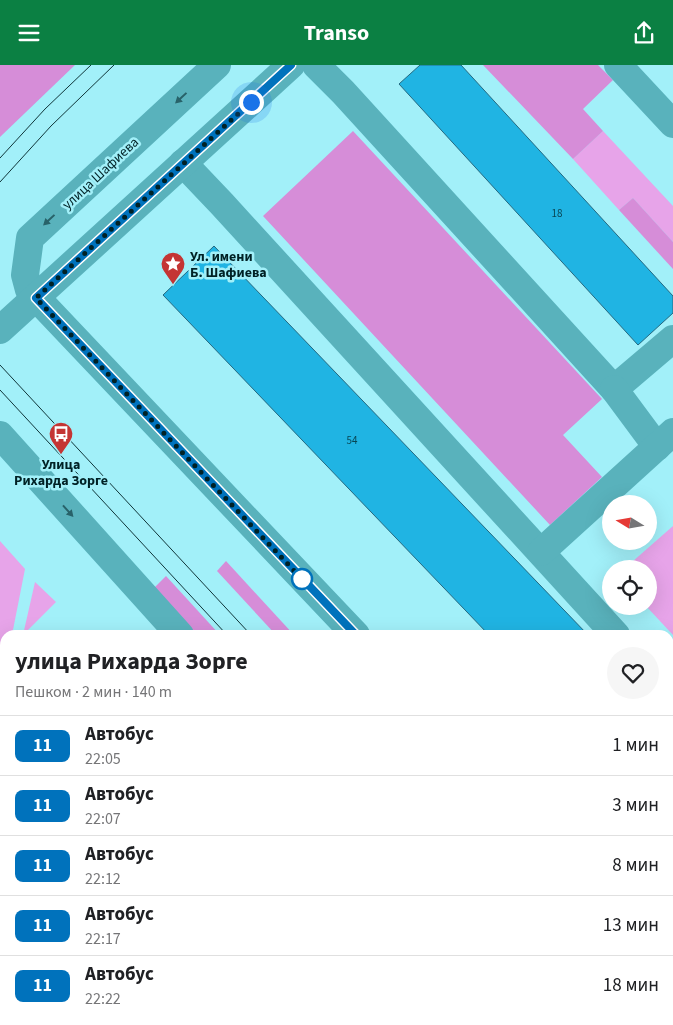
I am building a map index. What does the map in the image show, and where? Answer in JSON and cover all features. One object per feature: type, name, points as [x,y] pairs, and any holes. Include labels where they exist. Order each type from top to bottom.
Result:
[{"type":"street","name":"улица Шафиева","points":[[36,298],[29,290],[25,275],[30,238],[217,65]]},
{"type":"street","points":[[0,330],[291,65]]},
{"type":"street","points":[[316,65],[343,92],[614,389],[665,440],[541,553]]},
{"type":"street","points":[[618,65],[673,124]]},
{"type":"street","points":[[183,163],[611,630]]},
{"type":"street","points":[[36,298],[351,630]]},
{"type":"street","points":[[614,389],[673,339]]},
{"type":"street","points":[[0,435],[176,630]]},
{"type":"shaded area","points":[[0,65],[75,65],[0,137]]},
{"type":"shaded area","points":[[483,65],[598,65],[613,80],[583,109],[603,131],[573,159]]},
{"type":"shaded area","points":[[353,131],[602,399],[563,435],[602,477],[550,525],[263,216]]},
{"type":"shaded area","points":[[603,131],[673,206],[673,242],[633,198],[619,210],[573,159]]},
{"type":"shaded area","points":[[633,198],[673,242],[673,269],[619,210]]},
{"type":"shaded area","points":[[673,526],[673,630],[668,630],[654,615],[657,615],[657,560],[634,560],[646,550],[658,550],[658,539]]},
{"type":"shaded area","points":[[0,541],[25,569],[13,630],[0,630]]},
{"type":"shaded area","points":[[226,561],[289,630],[271,630],[217,571]]},
{"type":"shaded area","points":[[166,576],[215,630],[187,630],[151,591]]},
{"type":"shaded area","points":[[35,582],[56,602],[28,630],[24,630]]},
{"type":"building","points":[[420,65],[461,65],[673,296],[673,313],[638,345],[399,84]]},
{"type":"building","points":[[214,246],[583,630],[484,630],[163,295]]},
{"type":"tram line","points":[[0,158],[45,109],[91,65]]},
{"type":"tram line","points":[[0,182],[51,126],[114,65]]},
{"type":"tram line","points":[[0,365],[246,630]]},
{"type":"tram line","points":[[0,390],[222,630]]},
{"type":"bus line","name":"11","points":[[291,65],[36,298],[351,630]]},
{"type":"place","name":"Ул. имени Б. Шафиева","points":[[173,285]]},
{"type":"place","name":"Улица Рихарда Зорге","points":[[61,455]]},
{"type":"route","points":[[251,102],[36,298],[302,579]]}]
